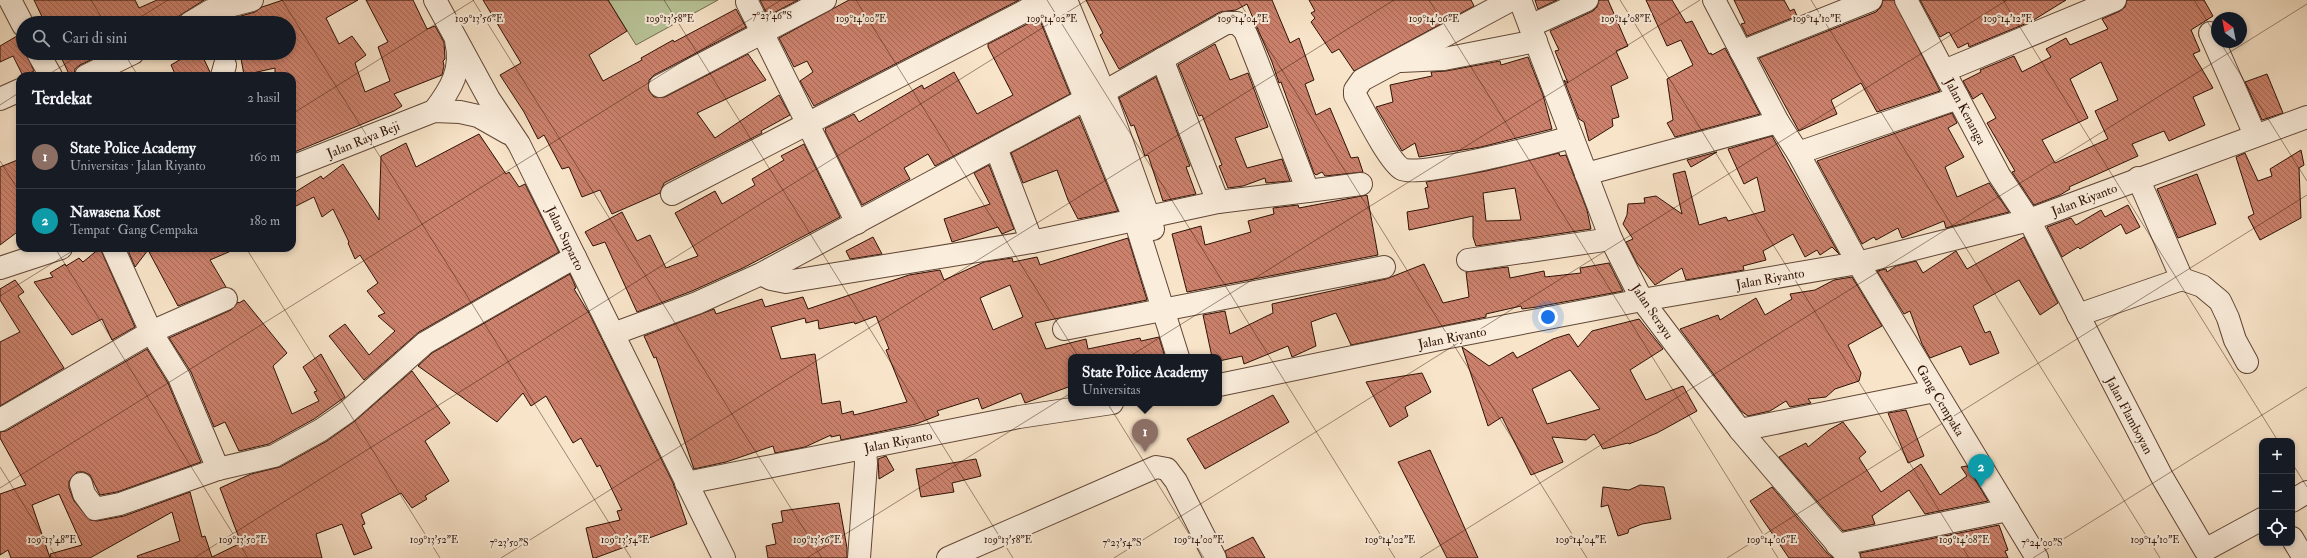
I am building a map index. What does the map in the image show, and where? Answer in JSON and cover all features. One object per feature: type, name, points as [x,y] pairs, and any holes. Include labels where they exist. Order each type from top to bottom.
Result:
[{"type":"street","points":[[10,0],[18,16]]},
{"type":"street","points":[[202,16],[210,11],[252,0]]},
{"type":"street","name":"Jalan Suparto","points":[[435,0],[453,29],[489,100],[519,144],[724,558]]},
{"type":"street","points":[[660,86],[825,0]]},
{"type":"street","points":[[672,194],[1046,0],[1095,95]]},
{"type":"street","points":[[1066,0],[1095,95],[1142,218],[1170,309],[1178,354]]},
{"type":"street","points":[[1511,0],[1362,80],[1355,90],[1355,95],[1391,156],[1402,170],[1423,170],[1571,137]]},
{"type":"street","name":"Jalan Serayu","points":[[1520,0],[1610,238],[1642,300],[1740,430],[1843,551]]},
{"type":"street","points":[[1396,61],[1444,59],[1533,33],[1587,0]]},
{"type":"street","name":"Gang Cempaka","points":[[1714,0],[1778,122],[1798,153],[1858,263],[2037,558]]},
{"type":"street","points":[[1741,52],[1871,0]]},
{"type":"street","name":"Jalan Kenanga","points":[[1906,0],[1999,175],[2029,220]]},
{"type":"street","points":[[1944,71],[2091,5],[2115,0]]},
{"type":"street","points":[[747,2],[761,34],[857,223]]},
{"type":"street","points":[[613,334],[696,303],[761,274],[1162,59],[1226,23],[1237,22],[1245,31],[1308,190]]},
{"type":"street","points":[[434,111],[451,89],[458,70],[458,52],[453,29]]},
{"type":"street","points":[[2210,33],[2255,135]]},
{"type":"street","points":[[1162,59],[1218,202]]},
{"type":"street","points":[[42,60],[49,72]]},
{"type":"street","points":[[94,72],[119,60]]},
{"type":"street","points":[[0,99],[16,92]]},
{"type":"street","points":[[1798,153],[1958,98]]},
{"type":"street","points":[[434,111],[460,112],[478,116],[505,130],[519,144]]},
{"type":"street","name":"Jalan Raya Beji","points":[[296,165],[434,111]]},
{"type":"street","name":"Jalan Riyanto","points":[[1222,384],[1451,337],[1642,300],[1858,263],[2029,220],[2138,178],[2307,117]]},
{"type":"street","points":[[1586,174],[1778,122]]},
{"type":"street","points":[[996,148],[1032,242]]},
{"type":"street","points":[[2138,178],[2182,280]]},
{"type":"street","points":[[761,274],[771,279],[786,282],[1032,242],[1218,202],[1361,184]]},
{"type":"street","name":"Jalan Flamboyan","points":[[2029,220],[2162,477],[2199,554],[2259,521]]},
{"type":"street","points":[[1468,260],[1610,238]]},
{"type":"street","points":[[0,267],[48,252]]},
{"type":"street","points":[[115,252],[151,332],[179,377],[218,469]]},
{"type":"street","points":[[81,484],[90,504],[95,509],[100,509],[120,504],[218,469],[274,456],[321,430],[352,408],[410,354],[425,343],[575,257]]},
{"type":"street","points":[[1064,329],[1384,267]]},
{"type":"street","points":[[2078,316],[2182,280],[2202,286],[2220,301],[2228,318],[2235,340],[2247,362]]},
{"type":"street","points":[[0,420],[151,332],[226,299]]},
{"type":"street","points":[[1170,309],[1192,354]]},
{"type":"street","points":[[1740,430],[1935,391]]},
{"type":"street","name":"Jalan Riyanto","points":[[686,483],[1019,417],[1092,406]]},
{"type":"street","points":[[859,558],[866,464],[865,448]]},
{"type":"street","points":[[948,558],[1156,467],[1167,469],[1176,481],[1216,558]]},
{"type":"street","points":[[2295,499],[2307,492]]},
{"type":"street","points":[[1843,551],[2008,510]]},
{"type":"street","points":[[2295,543],[2304,558]]},
{"type":"green space","points":[[608,0],[718,0],[636,45]]},
{"type":"building","points":[[34,0],[135,0],[139,8],[157,0],[204,0],[179,16],[42,16]]},
{"type":"building","points":[[283,0],[358,0],[326,18],[339,44],[352,36],[366,55],[355,63],[365,92],[390,81],[378,47],[388,42],[366,0],[413,0],[427,29],[435,26],[444,42],[445,59],[443,61],[444,66],[442,75],[394,94],[402,106],[394,111],[296,151],[296,72],[275,72],[275,68],[257,72],[243,72],[241,60],[296,60],[296,16],[241,16],[255,12],[262,7]]},
{"type":"building","points":[[483,0],[608,0],[627,31],[589,55],[603,81],[642,60],[641,58],[673,40],[674,42],[736,9],[746,27],[654,75],[649,80],[649,91],[654,97],[665,97],[748,54],[766,80],[697,113],[715,138],[779,95],[790,115],[761,131],[762,133],[664,183],[660,193],[612,214],[600,190],[582,197],[569,167],[562,169],[544,135],[538,139],[524,112],[500,75],[521,63]]},
{"type":"building","points":[[760,0],[798,0],[768,16]]},
{"type":"building","points":[[849,0],[1019,0],[814,106],[800,81],[813,72],[807,61],[794,67],[779,38]]},
{"type":"building","points":[[1086,0],[1272,0],[1290,43],[1299,38],[1314,80],[1305,84],[1316,115],[1330,108],[1351,158],[1358,157],[1363,172],[1325,176],[1322,172],[1316,175],[1314,173],[1281,82],[1279,83],[1272,62],[1247,4],[1236,10],[1220,12],[1119,69],[1100,35],[1103,33]]},
{"type":"building","points":[[1309,0],[1471,0],[1474,6],[1354,71],[1339,49],[1332,53],[1311,22],[1315,18],[1311,13],[1315,11]]},
{"type":"building","points":[[1535,0],[1557,0],[1538,9]]},
{"type":"building","points":[[1599,0],[1608,0],[1628,46],[1616,51],[1628,78],[1611,86],[1619,117],[1612,119],[1613,126],[1589,141],[1584,122],[1579,119],[1564,80],[1568,83],[1555,51],[1559,50],[1550,31],[1593,11],[1597,7]]},
{"type":"building","points":[[1646,0],[1672,0],[1686,23],[1692,21],[1709,54],[1711,53],[1712,55],[1725,48],[1760,114],[1675,137],[1667,123],[1673,120],[1667,79],[1693,65],[1681,40],[1667,46]]},
{"type":"building","points":[[1734,0],[1784,0],[1790,11],[1794,9],[1797,16],[1747,36],[1741,24],[1745,23]]},
{"type":"building","points":[[1883,0],[1894,0],[1940,91],[1877,112],[1861,83],[1831,100],[1837,114],[1799,131],[1759,58],[1876,12],[1881,7]]},
{"type":"building","points":[[1920,0],[2066,0],[2032,21],[1969,47],[1968,43],[1958,48],[1949,32],[1940,37]]},
{"type":"building","points":[[2127,0],[2204,0],[2211,12],[2211,17],[2191,30],[2200,51],[2193,54],[2213,88],[2193,97],[2205,125],[2169,141],[2164,131],[2132,144],[2138,156],[2069,187],[2070,189],[2060,195],[2034,205],[2012,172],[2015,171],[1987,123],[1996,118],[1982,93],[1973,99],[1963,81],[1981,72],[1980,70],[2014,56],[2022,72],[2051,57],[2046,49],[2066,38],[2070,45],[2108,29],[2102,19],[2120,11],[2125,7]],"holes":[[[2101,62],[2118,100],[2095,111],[2108,139],[2055,163],[2042,140],[2088,118],[2070,79]]]},
{"type":"building","points":[[1039,18],[1070,94],[935,166],[928,154],[904,168],[910,179],[862,205],[825,131],[826,128],[854,114],[859,122],[922,85],[924,89],[954,72],[977,114],[1013,95],[988,47],[988,44]]},
{"type":"building","points":[[16,37],[16,60],[29,60],[34,71],[21,72],[13,56],[0,62],[0,46]]},
{"type":"building","points":[[1215,44],[1230,80],[1248,73],[1268,127],[1235,138],[1247,168],[1282,159],[1290,181],[1266,183],[1265,178],[1243,186],[1228,188],[1219,166],[1222,165],[1202,115],[1199,116],[1178,65]]},
{"type":"building","points":[[1528,57],[1543,95],[1552,129],[1481,147],[1419,157],[1415,143],[1402,151],[1376,107],[1393,102],[1390,85],[1432,76],[1431,72],[1446,71],[1500,61],[1501,65]]},
{"type":"building","points":[[62,60],[90,60],[80,65],[75,69],[75,72],[68,72]]},
{"type":"building","points":[[179,60],[204,60],[210,72],[174,72],[171,65]]},
{"type":"building","points":[[2267,74],[2283,113],[2262,120],[2245,82]]},
{"type":"building","points":[[1156,77],[1190,166],[1186,167],[1196,194],[1163,201],[1148,155],[1145,156],[1134,125],[1131,126],[1119,98]]},
{"type":"building","points":[[1952,113],[1957,123],[1948,128],[1964,157],[1945,167],[1957,197],[1989,183],[2009,212],[1946,228],[1944,221],[1902,238],[1898,228],[1876,240],[1874,237],[1862,244],[1817,161]]},
{"type":"building","points":[[1079,117],[1118,211],[1078,219],[1068,200],[1057,170],[1023,183],[1011,153]]},
{"type":"building","points":[[479,134],[506,174],[509,172],[519,187],[525,184],[559,252],[419,332],[364,380],[329,336],[345,324],[369,355],[395,331],[378,316],[385,313],[367,291],[378,283],[360,255],[355,259],[348,243],[349,242],[333,209],[322,217],[314,197],[296,206],[296,192],[321,176],[323,179],[343,164],[379,220],[381,156],[406,143],[416,167]]},
{"type":"building","points":[[1772,136],[1839,254],[1832,247],[1820,255],[1817,250],[1805,257],[1793,234],[1763,251],[1766,260],[1743,266],[1744,270],[1686,280],[1682,268],[1655,285],[1637,263],[1626,242],[1633,239],[1623,224],[1627,215],[1628,204],[1645,203],[1644,198],[1656,196],[1682,214],[1673,174],[1685,171],[1699,225],[1726,217],[1728,221],[1765,211],[1757,177],[1744,184],[1728,149]]},
{"type":"building","points":[[804,144],[840,217],[743,268],[692,291],[637,312],[605,242],[593,246],[585,232],[622,212],[637,241],[650,235],[666,268],[698,256],[675,213],[715,191],[722,204],[755,185],[752,179],[784,160],[781,156]]},
{"type":"building","points":[[2301,150],[2304,165],[2299,168],[2301,218],[2260,240],[2248,217],[2254,214],[2236,157],[2245,153],[2258,181],[2272,176],[2270,169]]},
{"type":"building","points":[[1717,152],[1691,167],[1687,160]]},
{"type":"building","points":[[1559,153],[1560,156],[1566,155],[1587,210],[1591,229],[1476,246],[1473,237],[1473,216],[1409,230],[1407,212],[1429,208],[1425,188],[1428,187],[1426,182],[1486,171]],"holes":[[[1515,188],[1521,220],[1486,221],[1483,193]]]},
{"type":"building","points":[[16,161],[16,233],[0,245],[0,167]]},
{"type":"building","points":[[989,165],[1014,229],[1002,234],[998,227],[952,242],[944,219],[990,204],[974,173]]},
{"type":"building","points":[[2197,174],[2216,224],[2178,238],[2157,189]]},
{"type":"building","points":[[1367,195],[1378,255],[1187,292],[1172,234],[1201,226],[1205,245],[1251,232],[1248,221],[1274,214],[1273,208],[1298,205],[1299,208]]},
{"type":"building","points":[[2128,205],[2140,227],[2126,234],[2121,224],[2080,249],[2078,247],[2062,257],[2047,227],[2071,218],[2076,225],[2101,210],[2105,217]]},
{"type":"building","points":[[873,237],[882,254],[850,259],[846,251]]},
{"type":"building","points":[[2024,237],[2058,303],[2040,315],[2019,280],[1973,306],[1985,333],[1990,331],[1999,353],[1970,365],[1961,346],[1930,358],[1922,344],[1910,311],[1904,314],[1877,271],[1886,269],[1887,272],[1896,266],[1916,261],[1923,273],[1956,251],[1967,269]]},
{"type":"building","points":[[1128,238],[1147,300],[1035,323],[1046,349],[1086,339],[1088,349],[1140,338],[1141,341],[1159,337],[1164,354],[1068,354],[1068,387],[1025,403],[1021,393],[982,409],[978,398],[937,411],[939,415],[916,424],[841,440],[840,435],[831,437],[831,435],[805,447],[775,453],[773,446],[726,462],[694,469],[656,357],[654,358],[644,336],[714,309],[716,314],[762,299],[765,307],[803,297],[808,309],[909,275],[940,270],[944,280],[984,262],[1012,258],[1013,262],[1037,257],[1040,265]],"holes":[[[1010,285],[1023,317],[993,330],[980,298]],[[876,316],[889,349],[886,350],[907,402],[854,415],[853,411],[842,414],[840,401],[822,404],[815,354],[781,359],[771,327],[805,318],[806,323],[818,320],[819,329],[854,322],[855,324]]]},
{"type":"building","points":[[95,252],[102,252],[135,327],[112,340],[102,319],[72,335],[34,282],[53,277],[50,273],[79,258],[83,262]]},
{"type":"building","points":[[129,252],[146,252],[135,267]]},
{"type":"building","points":[[149,252],[229,252],[210,260],[226,287],[178,306]]},
{"type":"building","points":[[1609,263],[1623,291],[1537,307],[1522,309],[1521,306],[1486,314],[1486,317],[1351,345],[1336,313],[1311,322],[1316,346],[1292,357],[1288,346],[1244,364],[1242,356],[1222,360],[1222,354],[1211,354],[1203,315],[1225,311],[1230,334],[1273,313],[1272,304],[1386,279],[1424,264],[1443,303],[1469,297],[1466,272],[1508,267],[1510,278],[1544,271],[1545,277],[1581,273],[1580,268]]},
{"type":"building","points":[[570,274],[576,288],[574,289],[590,315],[673,483],[687,524],[595,558],[593,558],[586,528],[620,520],[617,511],[622,510],[600,465],[597,467],[581,438],[573,443],[546,396],[531,406],[523,393],[497,422],[418,366],[432,353]]},
{"type":"building","points":[[1852,277],[1882,326],[1848,345],[1861,373],[1859,381],[1835,389],[1826,397],[1808,399],[1811,403],[1790,407],[1786,401],[1770,411],[1748,416],[1741,411],[1680,329],[1718,315],[1720,320],[1756,298],[1765,315],[1792,299],[1790,294],[1815,290],[1834,280]]},
{"type":"building","points":[[15,280],[24,292],[18,296],[64,368],[0,406],[0,342],[20,332],[0,300],[0,289]]},
{"type":"building","points":[[244,300],[287,353],[273,366],[292,414],[319,401],[314,392],[317,391],[303,367],[321,354],[345,397],[314,419],[269,444],[239,451],[225,422],[214,427],[191,372],[169,338],[231,310],[238,302],[239,303]]},
{"type":"building","points":[[1639,319],[1663,349],[1630,370],[1646,400],[1683,386],[1697,411],[1657,433],[1629,444],[1603,449],[1594,434],[1586,440],[1552,437],[1563,462],[1531,475],[1502,417],[1488,426],[1462,347],[1489,366],[1513,352],[1517,358],[1553,339],[1569,334],[1578,347],[1592,331]],"holes":[[[1570,370],[1600,409],[1547,424],[1532,389]]]},
{"type":"building","points":[[147,349],[168,383],[201,462],[117,492],[100,495],[90,475],[84,472],[77,472],[69,481],[69,488],[74,501],[90,520],[97,521],[124,516],[190,492],[202,537],[205,536],[212,557],[241,543],[220,488],[251,474],[280,467],[327,441],[355,421],[412,371],[450,423],[425,441],[449,481],[425,496],[427,499],[412,508],[401,493],[361,514],[365,524],[362,525],[372,548],[354,555],[342,524],[316,534],[322,558],[138,558],[137,556],[180,541],[172,512],[90,558],[51,558],[50,554],[82,545],[59,494],[32,505],[50,558],[11,558],[8,550],[0,555],[0,494],[26,485],[0,438],[0,432],[6,431]]},
{"type":"building","points":[[1422,373],[1431,392],[1405,407],[1408,416],[1390,427],[1366,382]]},
{"type":"building","points":[[1273,395],[1289,422],[1205,469],[1187,439]]},
{"type":"building","points":[[1906,410],[1924,456],[1908,463],[1888,413]]},
{"type":"building","points":[[1843,422],[1866,452],[1859,458],[1881,492],[1921,464],[1940,495],[1967,476],[1961,467],[1967,466],[1988,501],[1925,514],[1909,490],[1872,516],[1875,524],[1843,531],[1779,457],[1806,443],[1808,447],[1829,430]]},
{"type":"building","points":[[1430,450],[1478,558],[1447,558],[1398,462]]},
{"type":"building","points":[[886,456],[894,470],[879,479],[878,459]]},
{"type":"building","points":[[976,459],[981,476],[952,483],[954,492],[921,497],[916,469]]},
{"type":"building","points":[[1640,485],[1664,487],[1671,519],[1642,524],[1629,529],[1628,533],[1618,536],[1608,505],[1601,507],[1603,487],[1629,490]]},
{"type":"building","points":[[1772,487],[1827,553],[1833,558],[1789,558],[1750,501]]},
{"type":"building","points":[[839,503],[847,548],[847,558],[768,558],[766,546],[776,544],[772,524],[783,522],[781,511]]},
{"type":"building","points":[[1999,525],[2008,550],[2005,551],[2008,558],[1861,558],[1860,553]]},
{"type":"building","points":[[1253,537],[1265,558],[1227,558],[1225,551]]},
{"type":"place","name":"State Police Academy","points":[[1145,452]]},
{"type":"place","name":"Nawasena Kost","points":[[1981,487]]}]
